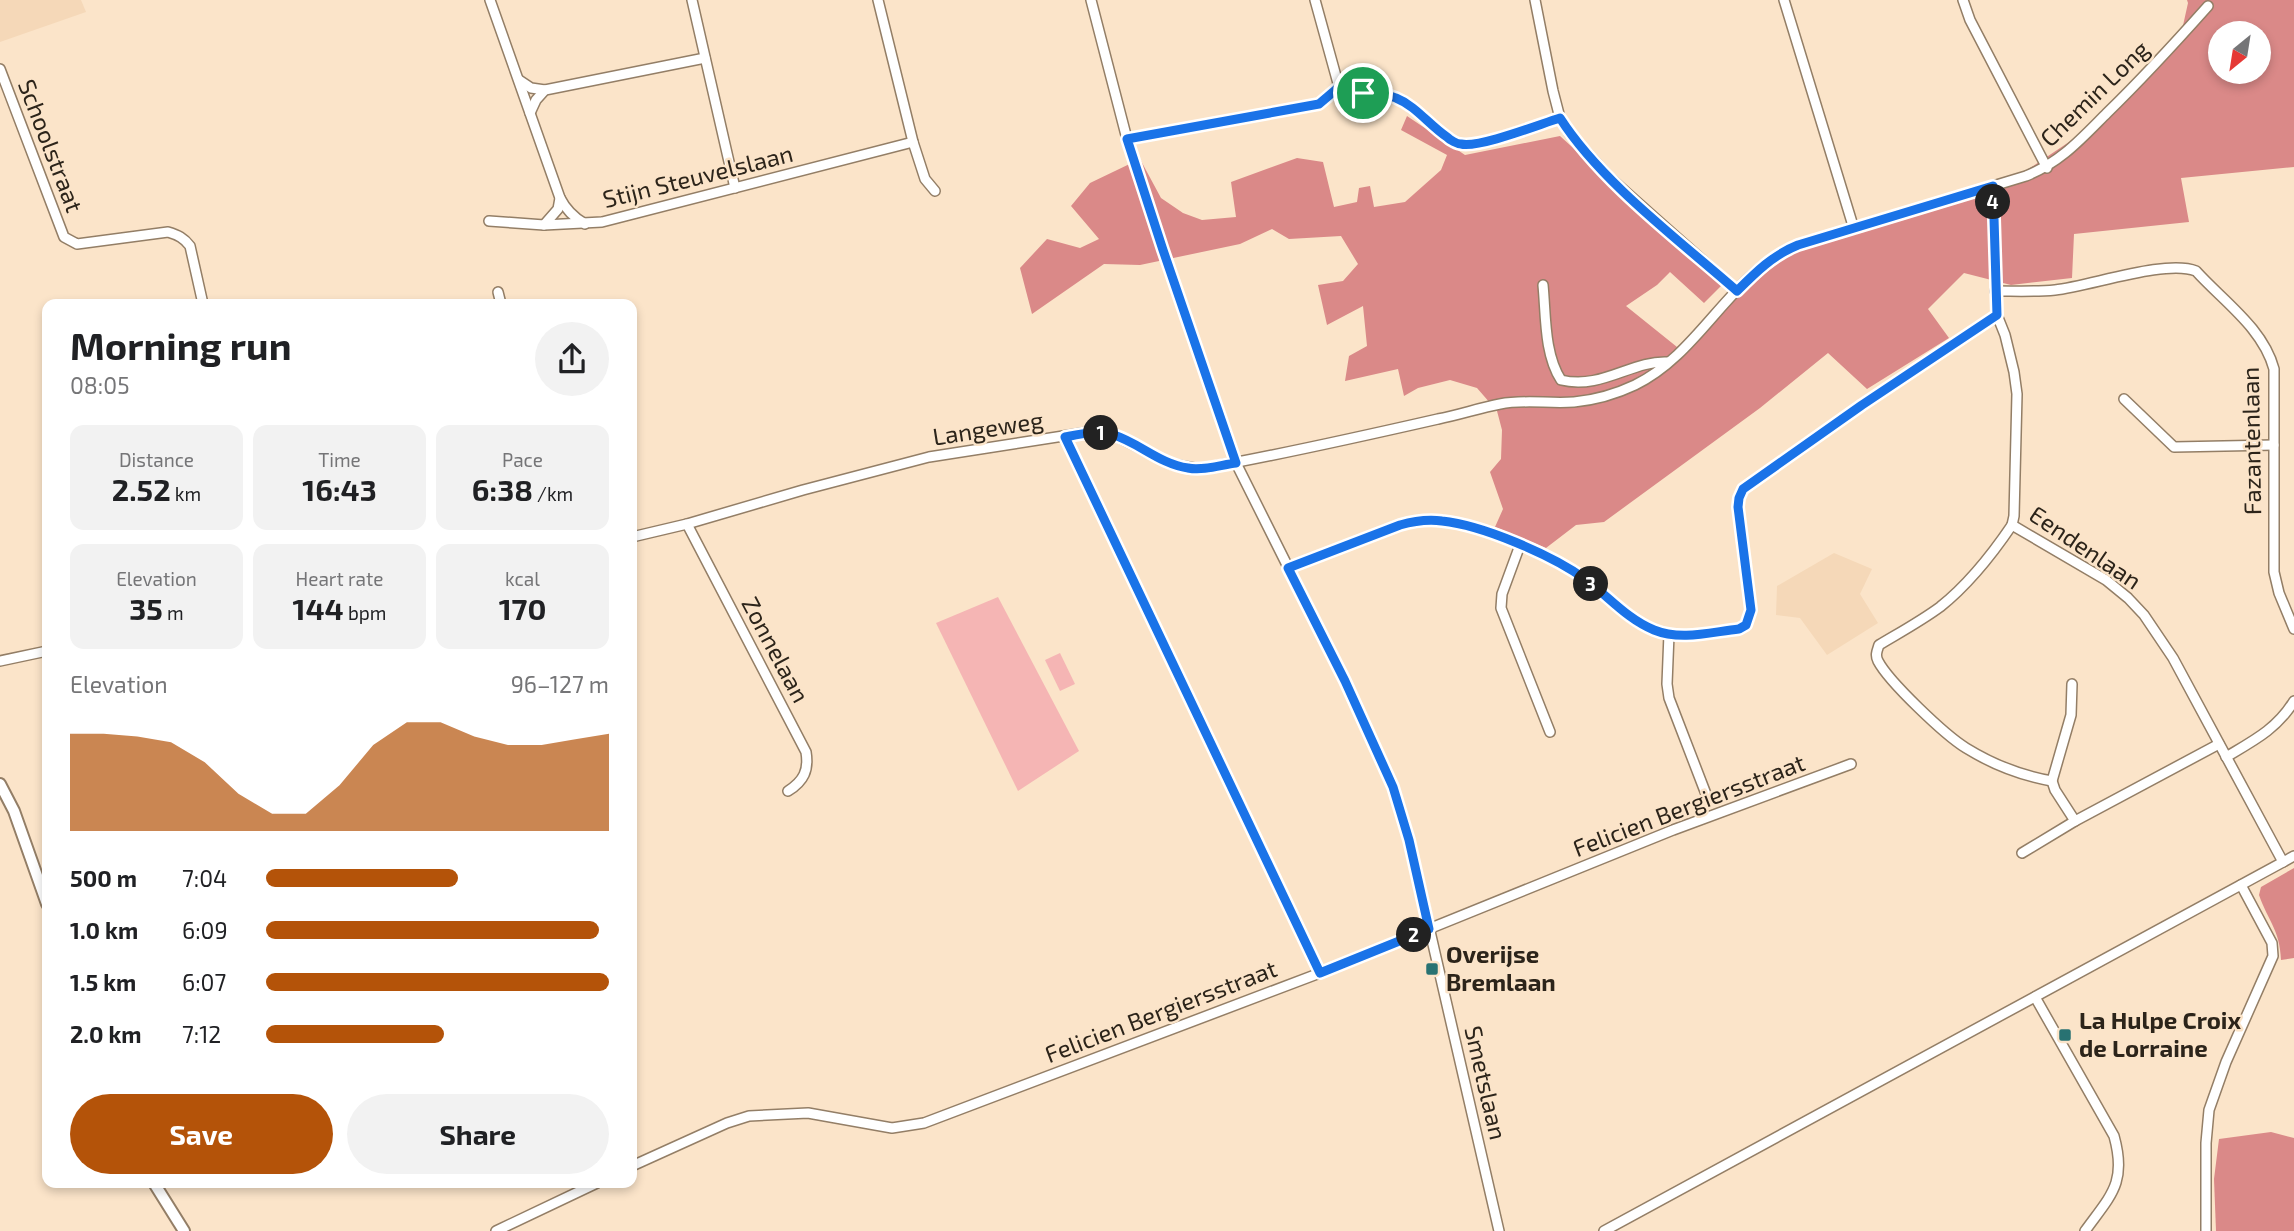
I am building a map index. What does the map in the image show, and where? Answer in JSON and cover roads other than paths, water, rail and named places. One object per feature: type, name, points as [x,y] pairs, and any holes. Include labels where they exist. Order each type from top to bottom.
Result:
[{"type":"street","points":[[490,0],[560,198],[565,209],[585,224]]},
{"type":"street","points":[[692,0],[735,188]]},
{"type":"street","points":[[878,0],[913,142],[925,179],[935,191]]},
{"type":"street","name":"Smetslaan","points":[[1091,0],[1127,139],[1236,463],[1345,681],[1393,787],[1409,840],[1499,1231]]},
{"type":"street","points":[[1315,0],[1339,87],[1350,93],[1378,93],[1399,99],[1447,138],[1462,145],[1477,144],[1560,118]]},
{"type":"street","points":[[1535,0],[1560,118],[1609,177],[1737,291]]},
{"type":"street","points":[[1784,0],[1854,229]]},
{"type":"street","points":[[1964,0],[1970,20],[2047,167]]},
{"type":"street","name":"Chemin Long","points":[[1472,411],[1516,402],[1572,402],[1608,396],[1658,371],[1677,355],[1762,266],[1780,253],[2047,167],[2063,157],[2137,84],[2208,6]]},
{"type":"street","points":[[519,80],[531,88],[545,90],[705,58]]},
{"type":"street","name":"Schoolstraat","points":[[0,69],[64,237],[77,244],[168,232],[177,234],[190,246],[202,299]]},
{"type":"street","points":[[1127,139],[1319,104],[1339,87]]},
{"type":"street","points":[[530,113],[545,90]]},
{"type":"street","name":"Stijn Steuvelslaan","points":[[489,221],[544,225],[602,222],[913,142]]},
{"type":"street","name":"Eendenlaan","points":[[1993,186],[1997,315],[2011,360],[2017,394],[2014,516],[2011,525],[2106,580],[2144,615],[2164,642],[2283,862]]},
{"type":"street","points":[[544,225],[558,209],[560,198]]},
{"type":"street","name":"Fazantenlaan","points":[[1995,291],[2057,290],[2180,267],[2196,271],[2260,337],[2269,352],[2274,369],[2274,572],[2279,593],[2294,629]]},
{"type":"street","points":[[1543,285],[1550,354],[1561,380],[1604,379],[1656,361],[1668,362]]},
{"type":"street","points":[[498,292],[500,299]]},
{"type":"street","points":[[1288,568],[1400,525],[1418,520],[1441,520],[1465,525],[1553,560],[1584,578],[1641,624],[1655,631],[1681,636],[1739,629],[1746,625],[1751,610],[1738,507],[1739,498],[1748,484],[1997,315]]},
{"type":"street","points":[[2124,399],[2174,447],[2274,445]]},
{"type":"street","name":"Langeweg","points":[[637,536],[929,457],[1017,442],[1089,432],[1112,434],[1171,464],[1200,469],[1472,411]]},
{"type":"street","points":[[1065,437],[1320,973]]},
{"type":"street","name":"Zonnelaan","points":[[687,524],[807,752],[806,772],[797,785],[788,791]]},
{"type":"street","points":[[2011,525],[1975,575],[1938,608],[1880,645],[1876,652],[1878,660],[1895,681],[1950,736],[1981,756],[2036,779],[2052,781]]},
{"type":"street","points":[[1520,545],[1502,594],[1501,608],[1550,732]]},
{"type":"street","points":[[1669,634],[1669,698],[1706,794]]},
{"type":"street","points":[[0,661],[42,652]]},
{"type":"street","points":[[2071,684],[2071,715],[2052,781],[2076,821]]},
{"type":"street","points":[[2226,757],[2273,728],[2294,701]]},
{"type":"street","points":[[2022,853],[2219,744]]},
{"type":"street","name":"Felicien Bergiersstraat","points":[[637,1164],[726,1123],[749,1116],[808,1113],[891,1128],[924,1124],[1320,973],[1673,831],[1851,764]]},
{"type":"street","points":[[0,784],[14,811],[42,890]]},
{"type":"street","points":[[1604,1231],[2294,856]]},
{"type":"street","points":[[2206,1231],[2209,1110],[2226,1062],[2273,956],[2272,943],[2241,885]]},
{"type":"street","points":[[2035,997],[2114,1136],[2120,1157],[2114,1188],[2085,1231]]},
{"type":"street","points":[[157,1188],[184,1231]]},
{"type":"street","points":[[496,1231],[586,1188]]},
{"type":"place","name":"Overijse Bremlaan","points":[[1432,969]]},
{"type":"place","name":"La Hulpe Croix de Lorraine","points":[[2065,1035]]}]
